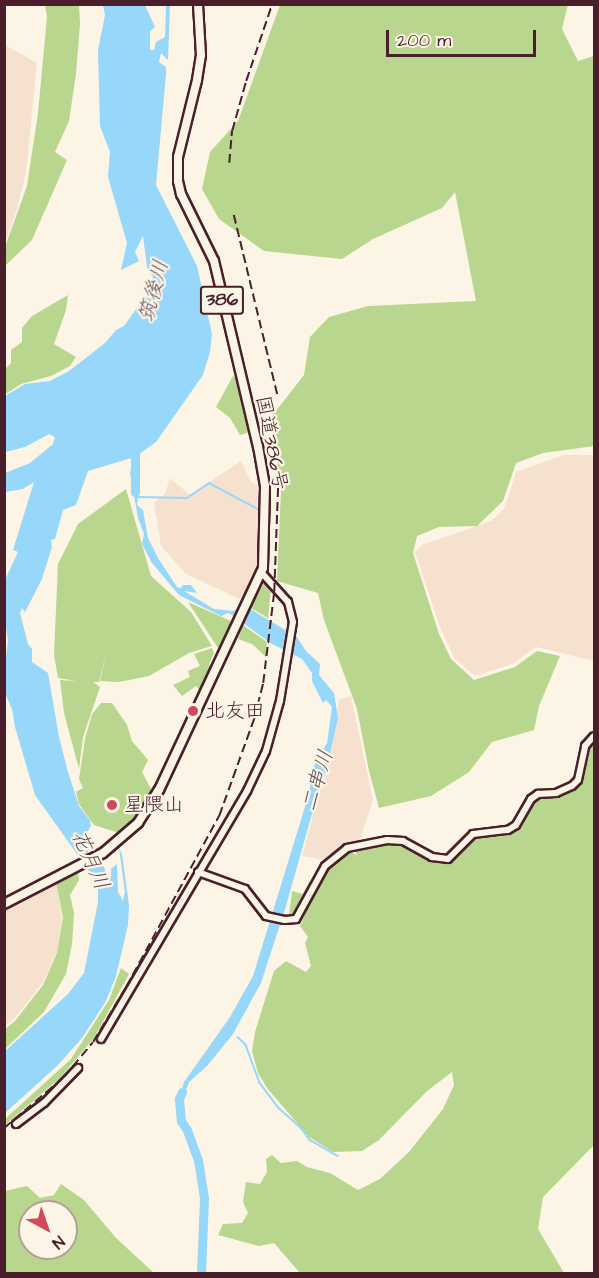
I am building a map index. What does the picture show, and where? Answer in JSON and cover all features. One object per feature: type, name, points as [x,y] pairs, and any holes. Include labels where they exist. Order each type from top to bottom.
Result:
[{"type":"highway","name":"国道386号","points":[[4,904],[112,847],[128,834],[148,810],[262,573],[266,497],[263,472],[214,261],[181,194],[178,181],[177,157],[201,56],[198,4]]},
{"type":"street","points":[[101,1039],[247,791],[266,751],[287,662],[293,622],[288,602],[262,573]]},
{"type":"street","points":[[198,872],[246,889],[261,912],[268,916],[285,920],[299,917],[320,873],[334,856],[347,848],[387,840],[404,841],[432,857],[448,860],[473,834],[508,830],[516,825],[531,799],[538,794],[556,793],[572,786],[578,780],[585,746],[594,736]]},
{"type":"street","points":[[16,1124],[44,1102],[78,1068]]},
{"type":"shaded area","points":[[5,45],[37,63],[26,172],[17,209],[5,243]]},
{"type":"shaded area","points":[[563,455],[594,455],[594,661],[536,647],[512,664],[475,676],[454,658],[440,627],[415,552],[422,545],[491,521],[504,509],[516,472]]},
{"type":"shaded area","points":[[241,461],[251,482],[258,486],[257,507],[261,509],[257,570],[244,601],[186,574],[161,546],[154,503],[165,494],[170,478],[190,495]]},
{"type":"shaded area","points":[[351,696],[373,800],[359,842],[343,848],[327,860],[302,856],[322,783],[327,775],[339,700]]},
{"type":"shaded area","points":[[56,884],[62,917],[57,952],[42,984],[14,1019],[5,1026],[5,909]]},
{"type":"green space","points":[[45,5],[79,5],[76,74],[69,121],[55,152],[67,160],[32,240],[5,266],[5,247],[27,186],[38,113],[47,17]]},
{"type":"green space","points":[[280,5],[568,5],[562,29],[578,61],[594,56],[594,446],[543,453],[516,463],[503,501],[477,526],[439,527],[417,536],[413,553],[439,634],[451,659],[474,680],[515,667],[537,651],[560,656],[539,706],[534,730],[492,742],[469,772],[431,796],[379,808],[357,709],[324,620],[318,593],[277,581],[281,491],[272,416],[304,375],[310,337],[329,317],[368,306],[476,301],[455,192],[442,208],[373,239],[342,259],[264,251],[219,219],[202,189],[210,152],[238,121]]},
{"type":"green space","points":[[68,295],[66,310],[54,344],[76,357],[70,366],[51,376],[21,384],[5,392],[5,369],[11,363],[11,350],[22,342],[22,328],[32,316]]},
{"type":"green space","points":[[233,376],[237,378],[250,432],[240,435],[230,418],[216,407]]},
{"type":"green space","points":[[126,489],[151,576],[191,612],[212,646],[189,653],[149,676],[119,682],[100,681],[107,649],[99,682],[93,682],[100,687],[83,737],[79,769],[64,713],[60,680],[76,681],[58,678],[54,655],[58,564],[78,524]]},
{"type":"green space","points":[[264,583],[271,589],[268,618],[251,608]]},
{"type":"green space","points":[[188,602],[233,622],[220,651]]},
{"type":"green space","points":[[243,625],[267,642],[266,657],[252,644],[238,639]]},
{"type":"green space","points":[[212,648],[214,653],[209,665],[212,669],[201,692],[196,686],[182,696],[173,685],[190,677],[188,671],[200,666],[194,654]]},
{"type":"green space","points":[[101,703],[112,703],[127,725],[132,741],[148,760],[142,772],[152,791],[130,825],[119,833],[94,825],[79,804],[76,792],[83,788],[79,779],[85,739],[92,714]]},
{"type":"green space","points":[[594,740],[594,1145],[543,1197],[538,1229],[564,1273],[300,1273],[274,1243],[259,1246],[218,1235],[223,1224],[242,1223],[248,1213],[243,1202],[246,1182],[260,1184],[267,1172],[266,1159],[272,1155],[281,1163],[297,1161],[307,1167],[330,1173],[358,1190],[380,1179],[409,1152],[443,1109],[454,1085],[452,1072],[427,1091],[379,1140],[362,1151],[333,1152],[309,1137],[267,1088],[258,1073],[252,1051],[255,1032],[274,971],[286,961],[306,972],[311,966],[305,943],[308,937],[300,926],[320,880],[336,857],[348,851],[357,855],[355,849],[364,846],[404,844],[442,864],[455,858],[469,841],[482,835],[507,833],[518,828],[532,802],[543,795],[569,792],[582,780],[584,754]]},
{"type":"green space","points":[[78,872],[79,880],[70,895],[74,913],[72,944],[66,974],[44,1012],[5,1049],[5,1029],[15,1021],[43,985],[57,953],[63,917],[56,883]]},
{"type":"green space","points":[[309,882],[313,884],[295,916],[291,918],[289,916],[292,891],[303,894]]},
{"type":"green space","points":[[121,968],[129,974],[94,1038],[60,1078],[5,1125],[5,1119],[71,1059],[109,1000]]},
{"type":"green space","points":[[61,1184],[84,1200],[116,1238],[154,1273],[5,1273],[5,1191],[27,1186],[40,1198],[54,1195]]},
{"type":"water","name":"筑後川","points":[[103,5],[145,5],[155,27],[150,31],[150,50],[154,50],[156,42],[165,37],[166,5],[170,5],[168,60],[161,53],[159,62],[166,67],[166,74],[156,185],[197,266],[212,334],[210,352],[203,375],[156,442],[138,455],[140,467],[140,484],[137,505],[143,510],[148,538],[177,587],[191,585],[197,593],[184,591],[214,609],[234,611],[242,604],[297,637],[306,651],[320,664],[319,675],[334,693],[338,718],[325,776],[321,782],[286,906],[261,983],[233,1034],[207,1066],[189,1082],[181,1104],[178,1103],[184,1082],[230,1017],[253,976],[308,797],[314,766],[327,743],[332,707],[326,700],[323,703],[312,681],[312,673],[302,659],[272,644],[232,615],[228,613],[221,616],[179,595],[152,563],[142,544],[144,534],[138,518],[130,473],[132,464],[132,475],[138,489],[139,462],[135,457],[88,471],[76,505],[63,510],[55,539],[51,540],[52,547],[42,579],[25,612],[22,608],[20,613],[28,644],[32,649],[32,662],[48,673],[59,737],[68,772],[79,806],[90,820],[91,826],[86,834],[88,853],[104,867],[108,878],[111,878],[111,869],[117,864],[118,892],[123,901],[125,892],[119,848],[122,854],[129,905],[128,925],[116,976],[106,1001],[82,1038],[57,1066],[5,1113],[5,1051],[68,994],[84,973],[98,902],[98,886],[94,878],[35,795],[15,727],[5,664],[8,641],[5,620],[5,580],[18,552],[13,550],[34,482],[23,489],[5,492],[5,473],[30,463],[53,444],[55,437],[49,434],[25,447],[5,452],[5,396],[25,384],[50,381],[69,371],[105,343],[116,330],[124,326],[147,294],[153,277],[147,267],[143,236],[135,252],[139,261],[121,270],[127,243],[108,177],[110,152],[100,126],[98,50],[105,15]]},
{"type":"waterway","name":"二串川","points":[[135,446],[135,492]]},
{"type":"waterway","points":[[137,497],[187,498],[209,483],[260,510]]},
{"type":"waterway","name":"花月川","points":[[10,662],[7,686],[15,706]]},
{"type":"waterway","points":[[238,1037],[246,1045],[260,1083],[279,1108],[302,1129],[310,1140],[338,1156]]},
{"type":"waterway","name":"二串川","points":[[182,1092],[179,1099],[181,1121],[187,1130],[198,1160],[204,1198],[201,1274]]},
{"type":"railway","points":[[229,163],[232,131],[272,4]]},
{"type":"railway","points":[[234,215],[278,397]]},
{"type":"railway","points":[[4,1128],[64,1077],[93,1042],[126,987],[219,816],[254,719],[263,683],[274,592],[278,485]]},
{"type":"place","name":"北友田","points":[[193,711]]},
{"type":"place","name":"星隈山","points":[[112,805]]}]
